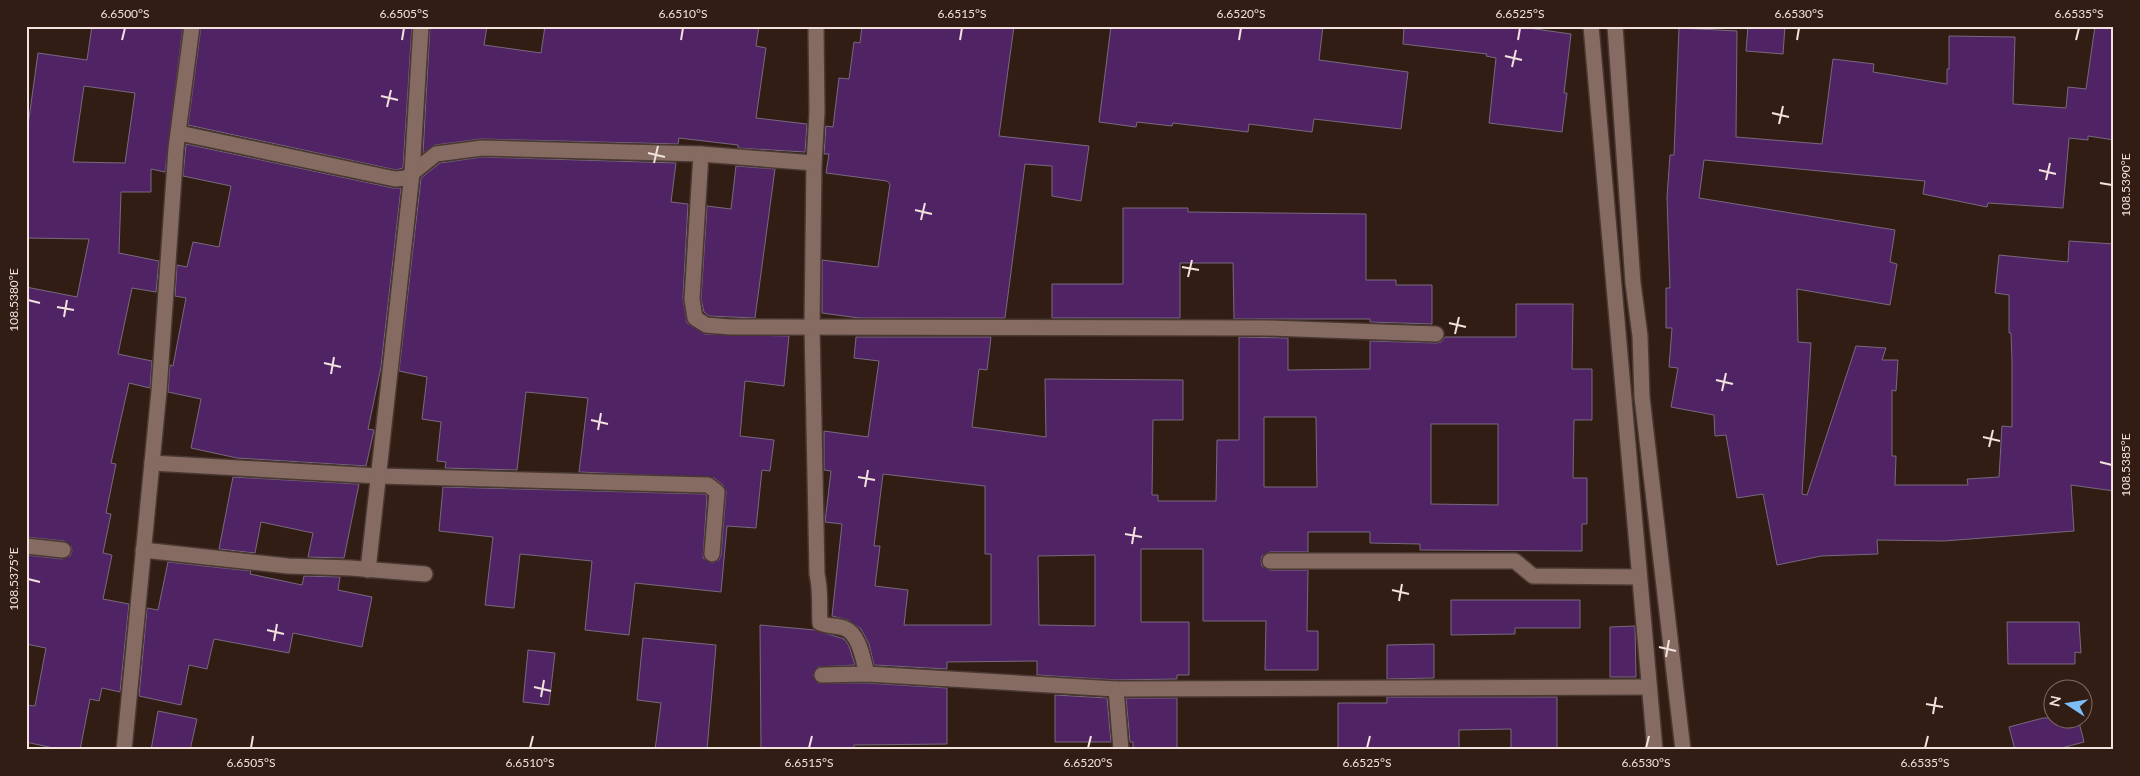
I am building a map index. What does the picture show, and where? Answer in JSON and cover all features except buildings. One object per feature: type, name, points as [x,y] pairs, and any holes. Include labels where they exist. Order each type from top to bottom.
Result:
[{"type":"street","points":[[124,750],[152,463],[179,133],[192,26]]},
{"type":"street","points":[[368,570],[412,173],[421,26]]},
{"type":"street","points":[[816,26],[817,120],[814,163],[812,326],[817,574],[822,592],[820,624],[829,628],[844,628],[852,635],[860,646],[867,674]]},
{"type":"street","points":[[1591,26],[1655,750]]},
{"type":"street","points":[[1615,26],[1633,283],[1640,336],[1642,397],[1683,750]]},
{"type":"street","points":[[179,133],[395,179],[406,178],[436,154],[482,148],[701,154],[814,163]]},
{"type":"street","points":[[701,154],[692,299],[695,318],[706,325],[730,327],[1257,328],[1436,334]]},
{"type":"street","points":[[152,463],[378,476],[708,484],[717,492],[712,554]]},
{"type":"street","points":[[26,546],[62,550]]},
{"type":"street","points":[[144,550],[288,566],[425,574]]},
{"type":"street","points":[[1270,561],[1515,561],[1533,576],[1639,576]]},
{"type":"street","points":[[822,675],[867,674],[1116,689],[1649,687]]},
{"type":"street","points":[[1116,689],[1121,750]]}]
